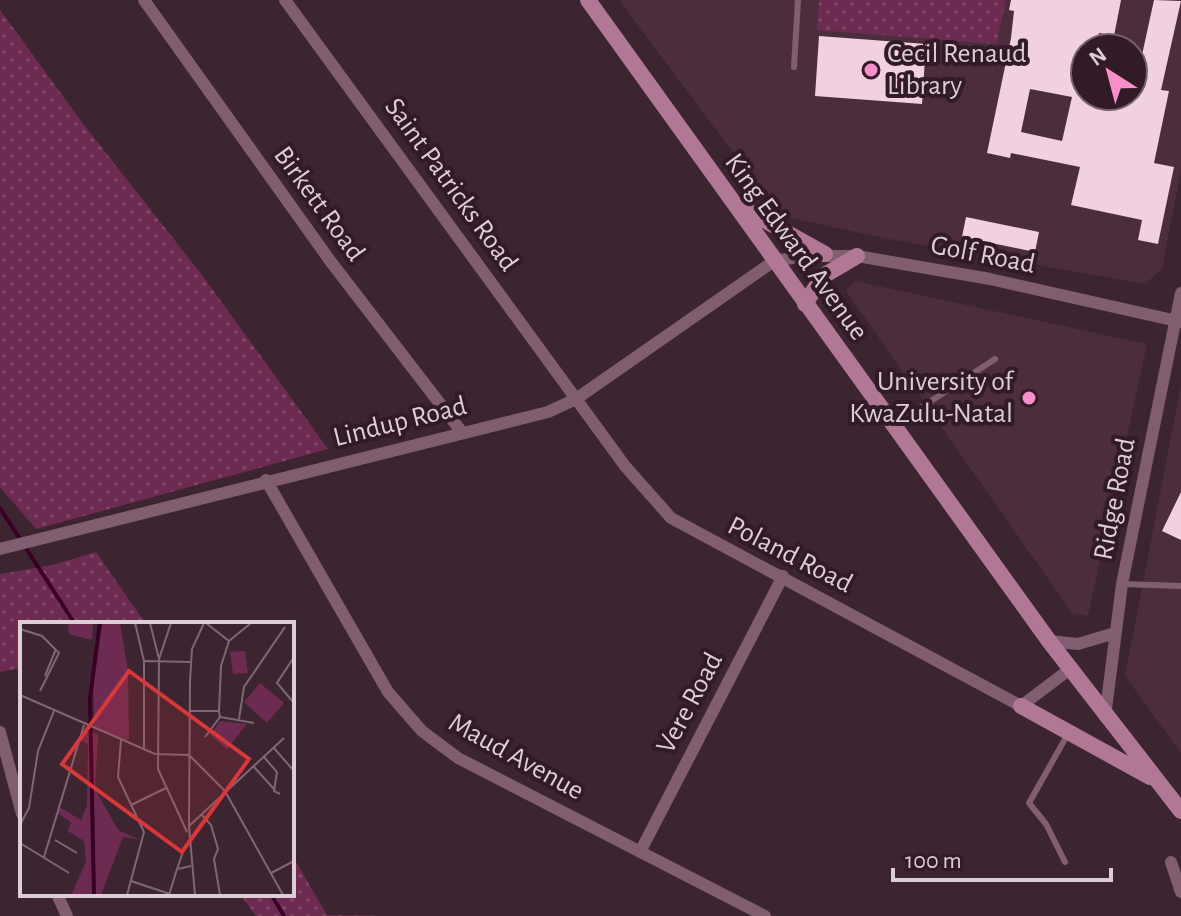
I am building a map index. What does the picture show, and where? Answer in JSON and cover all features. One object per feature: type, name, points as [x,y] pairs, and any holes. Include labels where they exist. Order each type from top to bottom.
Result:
[{"type":"street","name":"Birkett Road","points":[[144,0],[314,239],[461,431]]},
{"type":"street","name":"Saint Patricks Road","points":[[285,0],[576,399]]},
{"type":"street","name":"King Edward Avenue","points":[[588,0],[1049,641],[1181,811]]},
{"type":"street","points":[[731,201],[825,254]]},
{"type":"street","name":"Golf Road","points":[[774,261],[825,254],[857,256],[990,279],[1178,321]]},
{"type":"street","points":[[805,304],[823,276],[857,256]]},
{"type":"street","name":"Lindup Road","points":[[3,548],[461,431],[548,412],[576,399],[774,261]]},
{"type":"street","name":"Ridge Road","points":[[1105,717],[1122,584],[1178,321],[1181,293]]},
{"type":"street","name":"Poland Road","points":[[576,399],[646,494],[671,518],[1021,706]]},
{"type":"street","name":"Maud Avenue","points":[[266,480],[388,692],[412,722],[458,758],[765,916]]},
{"type":"street","name":"Vere Road","points":[[640,852],[783,576]]},
{"type":"street","points":[[1049,641],[1078,644],[1115,633]]},
{"type":"street","points":[[1070,669],[1021,706],[1158,782]]},
{"type":"street","points":[[0,732],[20,807]]},
{"type":"street","points":[[1171,862],[1181,892]]},
{"type":"street","points":[[58,896],[67,916]]},
{"type":"lane","points":[[794,67],[798,0]]},
{"type":"lane","points":[[893,426],[995,359]]},
{"type":"lane","points":[[1122,584],[1181,586]]},
{"type":"lane","points":[[1065,862],[1046,824],[1029,803],[1069,732]]},
{"type":"shaded area","points":[[619,0],[1181,0],[1181,170],[1162,269],[1145,284],[889,239],[790,218],[779,210]]},
{"type":"shaded area","points":[[819,0],[1006,0],[996,44],[817,30]]},
{"type":"shaded area","points":[[0,10],[84,125],[202,275],[328,449],[36,529],[0,487]]},
{"type":"shaded area","name":"University of KwaZulu-Natal","points":[[855,281],[1147,344],[1088,616],[1072,613],[846,291]]},
{"type":"shaded area","points":[[1181,385],[1181,753],[1125,676]]},
{"type":"shaded area","points":[[96,552],[145,622],[20,622],[20,668],[0,672],[0,574],[53,565]]},
{"type":"shaded area","points":[[294,858],[327,915],[394,916],[256,916],[241,896],[294,896]]},
{"type":"building","points":[[1011,0],[1121,0],[1115,32],[1069,32],[1069,96],[1030,89],[1021,132],[1062,141],[1069,110],[1149,112],[1147,32],[1154,0],[1181,1],[1161,90],[1169,91],[1154,163],[1174,167],[1158,244],[1138,240],[1142,220],[1071,205],[1080,167],[1011,153],[1010,158],[987,153],[1014,11],[1009,10]]},
{"type":"building","name":"Cecil Renaud Library","points":[[819,36],[926,44],[922,104],[815,96]]},
{"type":"building","points":[[966,217],[1039,232],[1035,252],[962,237]]},
{"type":"building","points":[[1181,492],[1181,540],[1162,531]]},
{"type":"waterway","points":[[0,508],[74,622]]},
{"type":"waterway","points":[[272,896],[284,916]]},
{"type":"place","name":"Cecil Renaud Library","points":[[871,70]]},
{"type":"place","name":"University of KwaZulu-Natal","points":[[1029,398]]}]
